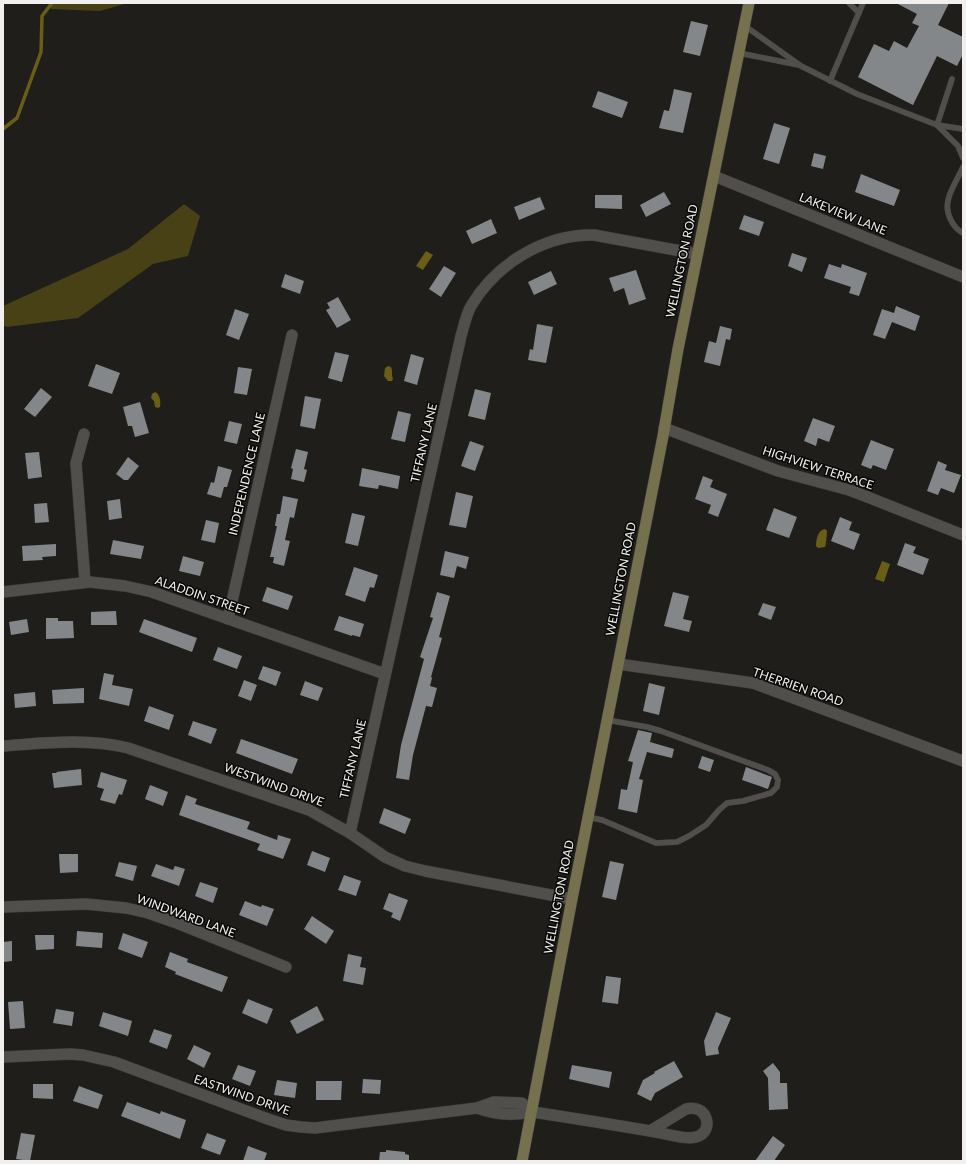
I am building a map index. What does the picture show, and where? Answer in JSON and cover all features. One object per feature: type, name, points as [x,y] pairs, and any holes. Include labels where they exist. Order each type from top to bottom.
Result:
[{"type":"main road","name":"WELLINGTON ROAD","points":[[522,1161],[678,349],[750,3]]},
{"type":"street","name":"LAKEVIEW LANE","points":[[714,176],[963,277]]},
{"type":"street","name":"TIFFANY LANE","points":[[350,833],[461,336],[470,308],[485,285],[505,266],[528,252],[553,240],[580,235],[611,237],[697,254]]},
{"type":"street","name":"INDEPENDENCE LANE","points":[[228,618],[292,335]]},
{"type":"street","name":"HIGHVIEW TERRACE","points":[[664,428],[778,470],[863,495],[963,535]]},
{"type":"street","points":[[84,434],[76,463],[85,582]]},
{"type":"street","name":"ALADDIN STREET","points":[[3,592],[85,582],[125,586],[152,592],[385,674]]},
{"type":"street","name":"THERRIEN ROAD","points":[[618,664],[753,683],[963,761]]},
{"type":"street","name":"WESTWIND DRIVE","points":[[3,746],[62,742],[115,744],[302,807],[329,820],[385,857],[405,866],[572,899]]},
{"type":"street","name":"WINDWARD LANE","points":[[3,907],[86,904],[126,908],[174,922],[286,967]]},
{"type":"street","name":"EASTWIND DRIVE","points":[[3,1057],[70,1054],[97,1058],[114,1062],[268,1119],[286,1125],[301,1127],[328,1127],[477,1108],[489,1112],[521,1115],[532,1112],[650,1131]]},
{"type":"lane","points":[[849,3],[859,13]]},
{"type":"lane","points":[[830,81],[864,3]]},
{"type":"lane","points":[[745,26],[801,66],[830,81],[891,108],[937,125],[963,129]]},
{"type":"lane","points":[[739,53],[801,66]]},
{"type":"lane","points":[[937,125],[952,79]]},
{"type":"lane","points":[[937,125],[958,146],[963,158]]},
{"type":"lane","points":[[963,167],[947,202],[949,218],[959,231],[963,233]]},
{"type":"lane","points":[[588,817],[602,820],[656,843],[677,842],[706,825],[727,803],[743,801],[771,793],[777,787],[778,780],[775,774],[768,770],[661,731],[607,720]]},
{"type":"shaded area","points":[[51,3],[128,3],[100,11],[51,9]]},
{"type":"shaded area","points":[[184,204],[200,216],[188,256],[153,264],[78,318],[7,327],[3,325],[3,306],[128,249]]},
{"type":"shaded area","points":[[426,251],[433,255],[423,270],[416,266]]},
{"type":"shaded area","points":[[388,366],[392,368],[392,381],[388,381],[384,376],[385,368]]},
{"type":"shaded area","points":[[155,392],[158,394],[160,401],[160,407],[158,408],[155,407],[154,401],[151,398],[152,394]]},
{"type":"shaded area","points":[[825,529],[827,531],[825,547],[818,548],[816,546],[816,541],[818,535]]},
{"type":"shaded area","points":[[882,561],[890,564],[884,582],[875,579]]},
{"type":"building","points":[[896,3],[949,3],[938,25],[963,37],[963,54],[957,66],[937,56],[913,105],[858,77],[874,44],[889,51],[894,41],[907,48],[919,26],[912,23],[917,14]]},
{"type":"building","points":[[691,21],[708,25],[700,56],[683,52]]},
{"type":"building","points":[[674,89],[692,93],[683,133],[659,128],[664,110],[669,111]]},
{"type":"building","points":[[598,91],[628,102],[622,118],[592,107]]},
{"type":"building","points":[[774,123],[790,128],[779,164],[763,159]]},
{"type":"building","points":[[814,153],[826,156],[823,169],[811,166]]},
{"type":"building","points":[[861,174],[900,190],[894,206],[855,192]]},
{"type":"building","points":[[664,192],[671,204],[646,217],[640,205]]},
{"type":"building","points":[[595,195],[622,195],[622,209],[595,208]]},
{"type":"building","points":[[540,197],[545,209],[519,220],[514,207]]},
{"type":"building","points":[[744,215],[764,222],[759,236],[739,229]]},
{"type":"building","points":[[491,219],[497,233],[472,244],[466,231]]},
{"type":"building","points":[[792,253],[807,258],[802,272],[788,266]]},
{"type":"building","points":[[829,264],[841,268],[842,264],[867,273],[859,296],[849,293],[851,287],[824,278]]},
{"type":"building","points":[[444,266],[456,273],[441,297],[429,289]]},
{"type":"building","points":[[636,270],[646,299],[629,305],[624,288],[614,292],[609,278]]},
{"type":"building","points":[[551,271],[557,284],[534,295],[528,282]]},
{"type":"building","points":[[285,274],[304,281],[300,294],[281,287]]},
{"type":"building","points":[[338,297],[351,320],[337,328],[326,310],[330,308],[327,303]]},
{"type":"building","points":[[896,306],[920,316],[915,331],[892,322],[885,339],[873,335],[882,309],[894,313]]},
{"type":"building","points":[[235,309],[249,314],[239,340],[226,335]]},
{"type":"building","points":[[537,324],[553,327],[546,363],[528,360],[530,349],[533,350]]},
{"type":"building","points":[[720,326],[732,329],[730,340],[726,339],[720,366],[704,362],[709,341],[716,343]]},
{"type":"building","points":[[335,352],[349,355],[342,382],[328,378]]},
{"type":"building","points":[[411,354],[424,358],[417,385],[404,381]]},
{"type":"building","points":[[96,364],[120,373],[112,394],[88,386]]},
{"type":"building","points":[[238,367],[252,369],[247,395],[234,393]]},
{"type":"building","points":[[41,388],[52,397],[35,417],[24,409]]},
{"type":"building","points":[[475,389],[491,393],[485,420],[468,416]]},
{"type":"building","points":[[305,396],[321,399],[315,429],[300,426]]},
{"type":"building","points":[[140,402],[149,433],[135,437],[132,426],[128,426],[123,407]]},
{"type":"building","points":[[398,411],[411,414],[405,442],[391,439]]},
{"type":"building","points":[[813,418],[835,426],[829,442],[818,438],[816,446],[804,441]]},
{"type":"building","points":[[229,421],[242,424],[237,444],[224,441]]},
{"type":"building","points":[[871,440],[894,449],[886,470],[873,465],[871,469],[861,465]]},
{"type":"building","points":[[470,441],[484,446],[475,471],[461,466]]},
{"type":"building","points":[[296,449],[308,452],[304,469],[307,470],[304,482],[291,479],[293,469],[291,468]]},
{"type":"building","points":[[39,452],[42,477],[28,479],[25,453]]},
{"type":"building","points":[[128,457],[139,466],[128,480],[124,480],[116,474]]},
{"type":"building","points":[[938,461],[947,465],[945,470],[961,475],[954,493],[941,488],[938,495],[927,491]]},
{"type":"building","points":[[218,466],[232,470],[227,487],[224,487],[221,498],[207,494],[211,482],[214,483]]},
{"type":"building","points":[[362,468],[400,476],[398,489],[379,485],[378,489],[359,486]]},
{"type":"building","points":[[703,476],[713,480],[710,487],[727,494],[718,517],[708,513],[711,505],[695,499]]},
{"type":"building","points":[[456,492],[473,496],[466,528],[449,525]]},
{"type":"building","points":[[283,496],[298,499],[294,518],[290,517],[285,540],[290,541],[284,566],[273,563],[274,557],[270,557],[277,526],[275,526],[277,514],[280,514]]},
{"type":"building","points":[[120,499],[122,518],[109,520],[107,501]]},
{"type":"building","points":[[47,503],[49,522],[35,523],[34,504]]},
{"type":"building","points":[[774,508],[797,517],[789,538],[766,530]]},
{"type":"building","points":[[352,513],[365,516],[358,546],[345,543]]},
{"type":"building","points":[[840,517],[852,522],[849,530],[860,534],[854,550],[831,541]]},
{"type":"building","points":[[206,520],[219,523],[215,543],[201,540]]},
{"type":"building","points":[[113,540],[144,546],[141,559],[110,554]]},
{"type":"building","points":[[905,543],[916,547],[913,553],[929,559],[923,575],[897,565]]},
{"type":"building","points":[[56,544],[56,556],[42,557],[43,560],[23,561],[22,546]]},
{"type":"building","points":[[445,551],[469,557],[466,569],[457,566],[454,578],[440,575]]},
{"type":"building","points":[[183,556],[204,562],[200,576],[179,571]]},
{"type":"building","points":[[354,567],[378,575],[374,588],[370,587],[365,602],[345,595]]},
{"type":"building","points":[[267,587],[293,596],[288,610],[262,601]]},
{"type":"building","points":[[437,592],[450,596],[439,637],[442,638],[431,677],[430,686],[437,688],[432,707],[426,706],[413,755],[409,780],[396,778],[401,745],[424,659],[420,657],[433,618],[430,617]]},
{"type":"building","points":[[673,592],[689,596],[683,619],[692,621],[689,632],[664,626]]},
{"type":"building","points":[[763,603],[776,607],[771,620],[758,615]]},
{"type":"building","points":[[116,611],[117,625],[91,625],[91,612]]},
{"type":"building","points":[[339,616],[364,624],[360,637],[334,630]]},
{"type":"building","points":[[46,618],[58,618],[58,621],[73,621],[74,638],[46,639]]},
{"type":"building","points":[[27,619],[29,632],[11,635],[9,622]]},
{"type":"building","points":[[144,619],[197,638],[192,652],[139,632]]},
{"type":"building","points":[[218,647],[242,656],[237,669],[213,660]]},
{"type":"building","points":[[263,666],[281,672],[276,686],[258,679]]},
{"type":"building","points":[[104,673],[114,675],[112,685],[133,689],[129,706],[99,699]]},
{"type":"building","points":[[244,680],[257,685],[251,701],[238,696]]},
{"type":"building","points":[[305,681],[323,688],[318,701],[300,695]]},
{"type":"building","points":[[649,683],[665,687],[659,715],[643,711]]},
{"type":"building","points":[[84,688],[84,703],[53,704],[52,690]]},
{"type":"building","points":[[35,692],[36,706],[15,708],[14,694]]},
{"type":"building","points":[[149,706],[174,715],[169,730],[144,721]]},
{"type":"building","points":[[193,721],[217,729],[211,744],[188,735]]},
{"type":"building","points":[[638,730],[652,733],[650,742],[674,749],[672,758],[647,752],[639,779],[643,780],[637,813],[618,809],[621,789],[627,790],[633,762],[628,761]]},
{"type":"building","points":[[241,739],[298,759],[292,774],[236,753]]},
{"type":"building","points":[[702,756],[714,760],[710,772],[698,768]]},
{"type":"building","points":[[746,767],[772,777],[768,789],[742,780]]},
{"type":"building","points":[[81,769],[82,785],[54,788],[52,773]]},
{"type":"building","points":[[101,772],[127,780],[122,795],[119,794],[115,804],[100,800],[104,789],[97,787]]},
{"type":"building","points":[[150,785],[168,792],[163,806],[145,799]]},
{"type":"building","points":[[186,795],[197,799],[195,804],[250,822],[247,829],[277,840],[278,835],[291,839],[283,859],[257,850],[260,844],[179,815]]},
{"type":"building","points":[[384,808],[411,819],[405,834],[379,823]]},
{"type":"building","points":[[312,851],[330,858],[325,872],[307,865]]},
{"type":"building","points":[[59,854],[78,854],[78,872],[60,873]]},
{"type":"building","points":[[610,861],[624,864],[616,900],[602,897]]},
{"type":"building","points":[[119,862],[137,866],[133,881],[115,876]]},
{"type":"building","points":[[156,864],[173,870],[175,866],[185,869],[179,886],[151,876]]},
{"type":"building","points":[[344,875],[361,881],[356,896],[338,890]]},
{"type":"building","points":[[200,882],[218,888],[213,903],[195,896]]},
{"type":"building","points":[[389,893],[408,900],[400,921],[391,917],[393,913],[383,909]]},
{"type":"building","points":[[245,901],[261,907],[262,905],[274,909],[267,926],[239,915]]},
{"type":"building","points":[[312,916],[334,931],[326,944],[304,929]]},
{"type":"building","points":[[77,931],[103,933],[102,948],[76,946]]},
{"type":"building","points":[[123,933],[148,942],[142,958],[118,949]]},
{"type":"building","points":[[35,935],[54,935],[54,949],[36,950]]},
{"type":"building","points":[[12,941],[12,961],[3,962],[3,942]]},
{"type":"building","points":[[170,952],[188,959],[187,962],[228,977],[222,992],[175,974],[176,972],[165,967]]},
{"type":"building","points":[[348,954],[362,957],[360,967],[366,968],[363,985],[343,981]]},
{"type":"building","points":[[606,976],[621,978],[618,1004],[602,1002]]},
{"type":"building","points":[[248,999],[273,1009],[267,1024],[242,1013]]},
{"type":"building","points":[[23,1001],[25,1028],[10,1029],[8,1002]]},
{"type":"building","points":[[317,1006],[324,1020],[297,1034],[290,1021]]},
{"type":"building","points":[[56,1009],[74,1012],[72,1026],[53,1023]]},
{"type":"building","points":[[103,1012],[132,1021],[128,1036],[99,1026]]},
{"type":"building","points":[[716,1012],[731,1018],[718,1048],[719,1054],[706,1056],[704,1041]]},
{"type":"building","points":[[154,1029],[172,1035],[167,1049],[149,1042]]},
{"type":"building","points":[[194,1045],[211,1053],[204,1068],[187,1059]]},
{"type":"building","points":[[674,1061],[683,1077],[655,1093],[651,1101],[637,1094],[643,1080]]},
{"type":"building","points":[[773,1063],[780,1072],[780,1083],[787,1083],[788,1109],[769,1110],[768,1078],[763,1071]]},
{"type":"building","points":[[238,1065],[256,1071],[250,1086],[232,1079]]},
{"type":"building","points":[[572,1065],[612,1072],[609,1088],[569,1079]]},
{"type":"building","points":[[363,1079],[381,1080],[380,1094],[362,1093]]},
{"type":"building","points":[[277,1080],[297,1083],[295,1098],[274,1095]]},
{"type":"building","points":[[316,1081],[342,1081],[341,1100],[316,1100]]},
{"type":"building","points":[[33,1084],[53,1084],[53,1099],[33,1098]]},
{"type":"building","points":[[79,1086],[103,1095],[98,1109],[73,1101]]},
{"type":"building","points":[[127,1102],[160,1114],[161,1111],[186,1120],[180,1139],[121,1116]]},
{"type":"building","points":[[21,1133],[35,1135],[30,1161],[16,1159]]},
{"type":"building","points":[[207,1133],[226,1140],[220,1155],[201,1148]]},
{"type":"building","points":[[773,1136],[785,1145],[774,1161],[755,1161]]},
{"type":"building","points":[[248,1146],[267,1153],[264,1161],[243,1161]]},
{"type":"building","points":[[386,1150],[405,1152],[405,1154],[409,1155],[409,1161],[379,1161],[380,1152],[386,1152]]},
{"type":"waterway","points":[[3,129],[17,118],[41,52],[42,16],[52,3]]}]
